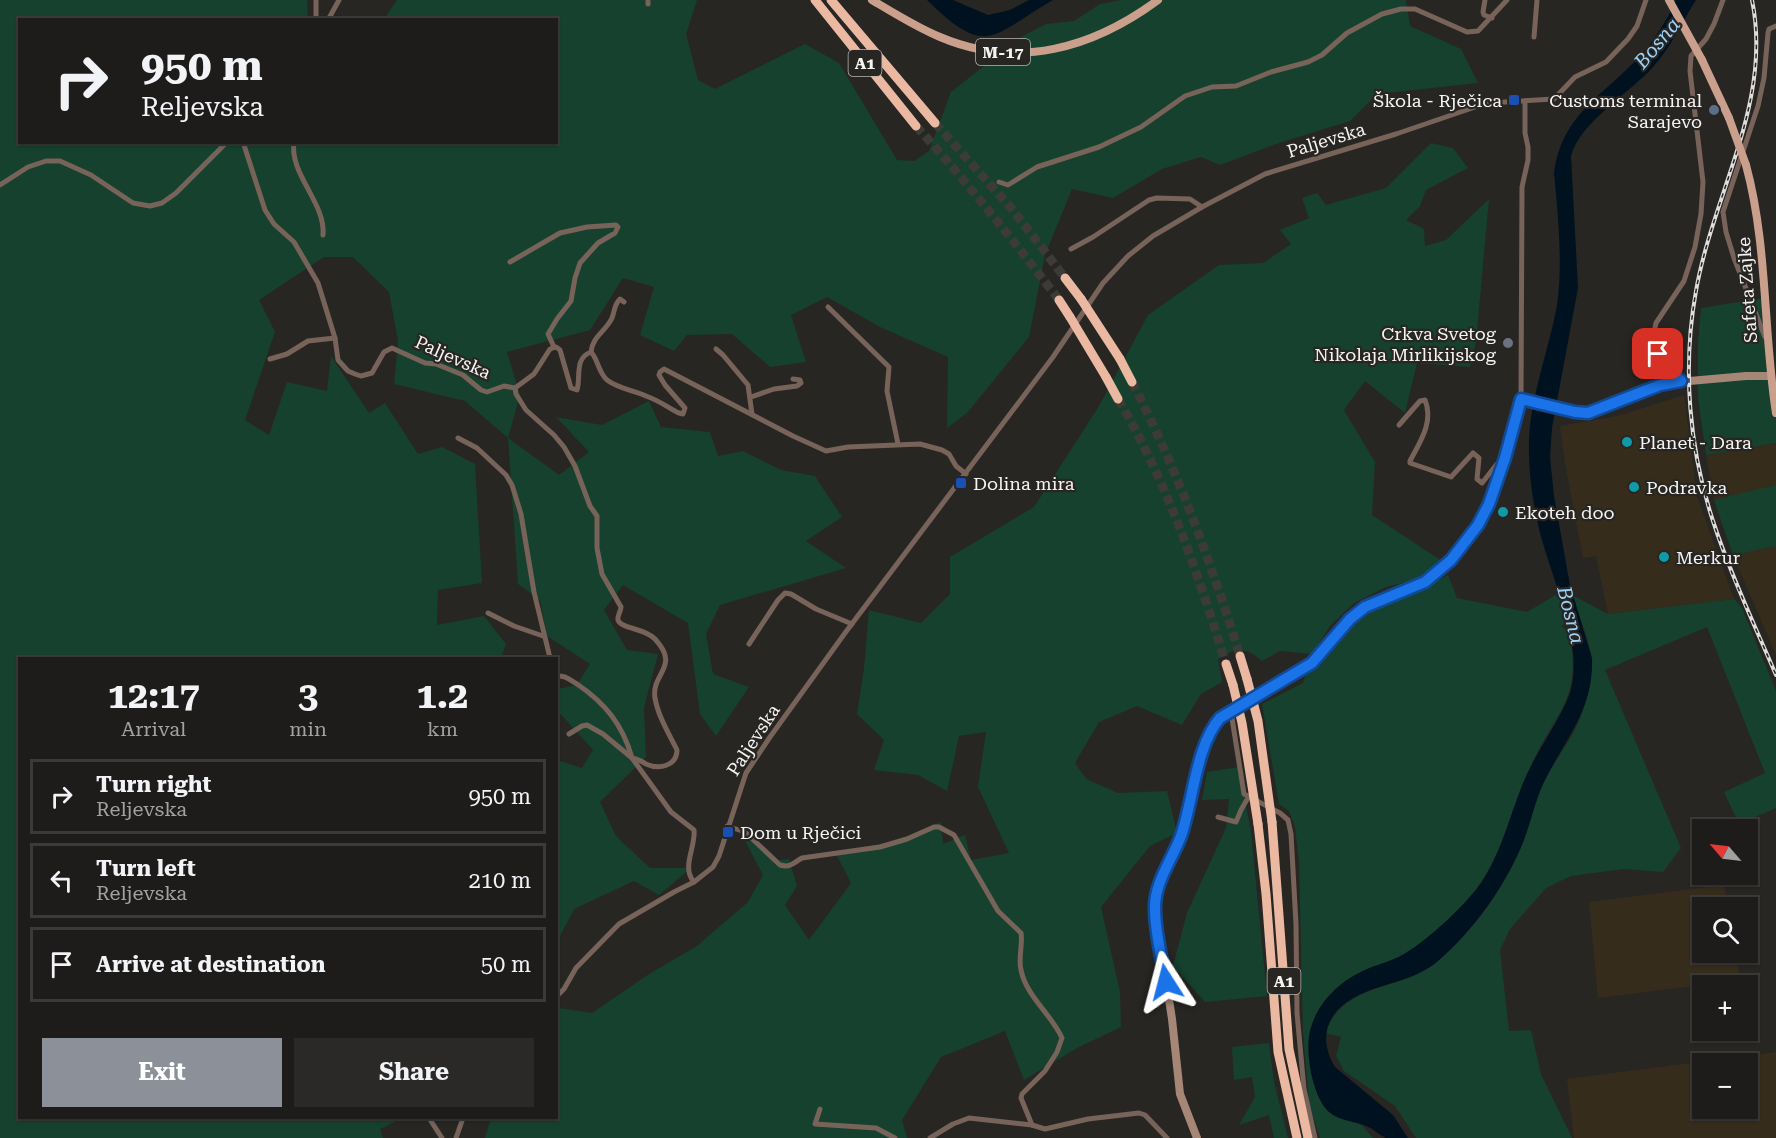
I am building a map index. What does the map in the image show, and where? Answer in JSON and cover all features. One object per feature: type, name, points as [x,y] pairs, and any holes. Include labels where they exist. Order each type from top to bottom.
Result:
[{"type":"highway","name":"A1","points":[[815,0],[916,126]]},
{"type":"highway","name":"A1","points":[[831,0],[935,123]]},
{"type":"highway","points":[[1065,278],[1120,359],[1132,382]]},
{"type":"highway","points":[[1059,300],[1118,399]]},
{"type":"highway","name":"A1","points":[[1240,656],[1258,721],[1272,822],[1289,1049],[1308,1138]]},
{"type":"highway","name":"A1","points":[[1227,664],[1242,723],[1258,824],[1266,894],[1278,1052],[1297,1138]]},
{"type":"main road","name":"M-17","points":[[872,0],[924,29],[957,43],[999,52],[1068,46],[1103,34],[1139,14],[1158,0]]},
{"type":"main road","name":"Safeta Zajke","points":[[1669,0],[1702,60],[1729,118],[1755,198],[1760,231],[1767,341],[1776,413]]},
{"type":"main road","points":[[1197,1138],[1180,1094],[1172,1019],[1155,909],[1160,882],[1181,836],[1207,742],[1215,724],[1312,663],[1350,619],[1365,607],[1425,582],[1451,560],[1478,525],[1489,504],[1525,400],[1588,413],[1660,385],[1681,381],[1773,375]]},
{"type":"street","points":[[316,0],[316,18]]},
{"type":"street","points":[[329,18],[339,0]]},
{"type":"street","points":[[1485,0],[1483,12],[1492,18]]},
{"type":"street","points":[[999,182],[1008,185],[1036,166],[1098,147],[1141,127],[1185,96],[1212,87],[1236,86],[1271,72],[1308,62],[1322,55],[1347,33],[1382,15],[1401,9],[1415,9],[1467,32],[1478,31],[1507,0]]},
{"type":"street","points":[[1534,37],[1537,0]]},
{"type":"street","name":"Paljevska","points":[[558,995],[576,968],[619,924],[694,882],[713,867],[746,774],[852,624],[1053,357],[1103,283],[1128,256],[1153,236],[1265,174],[1396,135],[1481,105],[1554,99],[1575,77],[1606,62],[1633,32],[1645,0]]},
{"type":"street","points":[[1681,381],[1664,365],[1653,345],[1653,337],[1656,323],[1683,281],[1695,247],[1701,214],[1703,182],[1690,71],[1691,56],[1706,39],[1722,0]]},
{"type":"street","points":[[1767,341],[1734,258],[1723,212],[1758,106],[1764,78],[1769,29],[1776,26]]},
{"type":"street","points":[[1525,102],[1524,133],[1528,147],[1528,160],[1522,187],[1525,400]]},
{"type":"street","points":[[0,185],[28,166],[46,161],[60,161],[91,175],[133,203],[150,206],[162,203],[176,193],[225,144]]},
{"type":"street","name":"Paljevska","points":[[244,144],[265,210],[274,224],[294,242],[318,283],[338,360],[348,371],[361,376],[372,373],[384,352],[392,348],[418,360],[436,364],[463,375],[487,392],[504,386],[515,388]]},
{"type":"street","points":[[294,144],[294,156],[322,219],[323,235]]},
{"type":"street","points":[[1071,249],[1149,200],[1190,198],[1202,207]]},
{"type":"street","points":[[510,262],[560,233],[587,227],[616,225],[618,227],[615,233],[598,243],[580,263],[572,301],[548,334],[554,347],[560,350],[567,376],[574,390],[579,387],[578,371],[581,360],[587,352],[591,352]]},
{"type":"street","points":[[591,352],[593,340],[607,325],[617,302],[620,299],[624,302]]},
{"type":"street","points":[[828,307],[889,367],[887,390],[898,444]]},
{"type":"street","points":[[270,359],[287,354],[308,341],[334,338]]},
{"type":"street","points":[[554,347],[550,349],[534,374],[515,388],[516,394],[526,410],[564,447],[575,466],[590,506],[597,516],[597,545],[602,574],[621,607],[618,617],[620,623],[649,633],[659,643],[666,663],[665,669],[655,684],[655,698],[677,750],[677,755],[670,765],[654,766],[632,758],[592,726],[582,726],[569,734]]},
{"type":"street","points":[[716,349],[745,381],[751,398],[752,414]]},
{"type":"street","points":[[591,352],[594,354],[601,373],[610,382],[625,390],[647,396],[680,414],[685,411],[685,408],[661,379],[660,372],[664,369],[826,451],[920,444],[949,454],[956,466],[966,474]]},
{"type":"street","points":[[751,398],[774,389],[797,386],[801,383],[800,380],[793,380]]},
{"type":"street","points":[[1399,425],[1420,400],[1425,400],[1427,427],[1410,463],[1450,477],[1473,453],[1479,458],[1477,479],[1482,483],[1497,464],[1505,458]]},
{"type":"street","points":[[458,438],[477,448],[506,475],[512,485],[520,514],[543,636],[550,657]]},
{"type":"street","points":[[749,644],[785,593],[852,624]]},
{"type":"street","points":[[488,613],[514,626],[543,636]]},
{"type":"street","points":[[558,670],[594,696],[612,713],[632,758],[671,812],[694,830],[688,870],[694,882]]},
{"type":"street","points":[[558,676],[565,676]]},
{"type":"street","points":[[1231,712],[1242,790],[1244,794],[1280,813],[1288,820],[1291,834],[1296,924],[1297,1013],[1304,1089],[1315,1138]]},
{"type":"street","points":[[1218,817],[1236,822],[1249,796]]},
{"type":"street","points":[[727,826],[745,832],[780,865],[787,866],[794,865],[802,858],[880,847],[907,839],[934,827],[949,831],[954,835],[998,911],[1021,933],[1019,957],[1025,983],[1062,1038],[1057,1052],[1045,1071],[1022,1094],[1021,1098],[1032,1125]]},
{"type":"street","points":[[820,1109],[815,1124],[876,1128],[895,1138]]},
{"type":"street","points":[[930,1138],[953,1124],[969,1118],[1032,1125],[1045,1129],[1088,1119],[1139,1113],[1145,1115],[1167,1138]]},
{"type":"street","points":[[430,1119],[442,1138]]},
{"type":"street","points":[[456,1138],[463,1119]]},
{"type":"shaded area","points":[[1684,395],[1697,496],[1734,599],[1608,614],[1596,556],[1583,558],[1560,426],[1618,416]]},
{"type":"shaded area","points":[[1776,443],[1776,655],[1733,555],[1714,500],[1706,455]]},
{"type":"shaded area","points":[[1724,885],[1726,897],[1692,897],[1692,963],[1737,963],[1739,975],[1692,975],[1692,986],[1598,998],[1589,902]]},
{"type":"shaded area","points":[[1776,1052],[1776,1138],[1574,1138],[1567,1079],[1692,1063],[1692,1119],[1758,1119],[1758,1054]]},
{"type":"green space","points":[[0,0],[307,0],[308,18],[18,18],[18,144],[558,144],[558,18],[385,18],[397,0],[697,0],[686,34],[698,80],[715,89],[805,44],[839,63],[897,160],[914,161],[929,151],[951,92],[1021,37],[1046,24],[1074,21],[1100,4],[1121,0],[1406,0],[1410,26],[1461,49],[1478,83],[1377,94],[1350,121],[1276,144],[1220,165],[1201,157],[1162,169],[1113,198],[1072,189],[1045,255],[1029,337],[967,413],[947,428],[948,357],[880,327],[827,297],[791,315],[806,362],[770,367],[732,334],[687,335],[674,351],[640,335],[654,287],[623,278],[590,330],[507,352],[520,395],[508,438],[465,401],[394,384],[398,341],[389,292],[353,257],[324,257],[259,300],[275,332],[245,420],[269,435],[287,382],[327,391],[331,356],[369,413],[385,403],[418,454],[442,447],[475,464],[482,583],[438,590],[437,625],[484,616],[506,644],[501,657],[18,657],[18,1119],[400,1119],[380,1129],[383,1138],[0,1138]]},
{"type":"green space","points":[[1431,143],[1453,148],[1468,168],[1426,190],[1420,206],[1406,220],[1424,229],[1425,246],[1446,240],[1489,199],[1476,342],[1470,367],[1417,363],[1405,413],[1365,381],[1344,410],[1375,462],[1372,515],[1442,561],[1421,578],[1386,587],[1354,603],[1330,626],[1312,654],[1280,651],[1262,661],[1251,653],[1240,650],[1218,659],[1222,682],[1201,694],[1182,725],[1137,706],[1099,722],[1075,763],[1086,779],[1118,793],[1167,791],[1177,833],[1150,846],[1101,907],[1120,992],[1121,1027],[1077,1048],[1024,1080],[1005,1031],[941,1057],[902,1120],[907,1138],[485,1138],[491,1119],[558,1119],[559,1008],[592,1013],[649,974],[697,946],[748,902],[763,875],[743,837],[754,837],[773,861],[789,859],[797,886],[785,905],[809,940],[851,883],[835,852],[892,842],[941,822],[943,844],[965,835],[971,860],[1009,853],[978,787],[986,732],[959,736],[947,791],[918,775],[874,770],[884,740],[857,714],[869,610],[921,623],[950,594],[950,557],[1034,507],[1099,406],[1148,315],[1219,265],[1263,263],[1291,244],[1280,230],[1309,218],[1302,198],[1317,193],[1326,205],[1386,188]]},
{"type":"green space","points":[[1764,298],[1776,409],[1776,443],[1706,455],[1698,398],[1698,341],[1701,308]]},
{"type":"green space","points":[[649,401],[661,427],[710,432],[718,456],[743,451],[781,470],[815,476],[842,517],[806,541],[846,568],[720,605],[706,634],[713,674],[749,687],[716,736],[700,714],[688,623],[623,585],[604,610],[627,650],[658,654],[644,708],[646,757],[600,802],[616,836],[650,868],[691,868],[659,895],[634,881],[574,909],[558,940],[558,760],[582,768],[593,750],[558,711],[558,689],[577,685],[590,664],[547,636],[540,600],[518,584],[508,438],[559,475],[589,452],[556,417],[602,425]]},
{"type":"green space","points":[[1776,485],[1776,546],[1733,555],[1714,500]]},
{"type":"green space","points":[[1448,575],[1457,598],[1527,612],[1559,593],[1567,623],[1561,626],[1569,632],[1572,653],[1573,671],[1570,686],[1560,713],[1534,759],[1499,849],[1481,883],[1447,921],[1420,944],[1398,957],[1351,977],[1329,996],[1321,1008],[1311,1034],[1310,1048],[1318,1095],[1331,1114],[1357,1122],[1373,1138],[1320,1138],[1309,1104],[1303,1032],[1299,863],[1295,827],[1289,811],[1279,804],[1262,704],[1303,683],[1307,670],[1322,663],[1355,622],[1379,607],[1412,595]]},
{"type":"green space","points":[[1572,595],[1608,614],[1734,599],[1742,608],[1776,691],[1776,808],[1751,819],[1737,819],[1724,792],[1765,773],[1707,627],[1605,670],[1681,848],[1663,872],[1624,869],[1571,876],[1546,888],[1510,929],[1500,950],[1509,1031],[1531,1030],[1541,1074],[1572,1138],[1416,1138],[1395,1106],[1344,1071],[1336,1056],[1341,1037],[1325,1033],[1334,1016],[1345,1004],[1374,989],[1422,972],[1436,962],[1464,936],[1488,906],[1518,855],[1542,786],[1580,718],[1590,673],[1591,654]]},
{"type":"green space","points":[[1239,767],[1251,832],[1267,996],[1205,1002],[1173,966],[1187,913],[1226,828],[1229,799],[1202,800],[1207,772]]},
{"type":"green space","points":[[1269,1043],[1274,1082],[1288,1138],[1274,1138],[1269,1115],[1239,1125],[1255,1097],[1252,1077],[1234,1080],[1232,1047]]},
{"type":"water","points":[[927,0],[953,0],[988,15],[1010,10],[1029,0],[1053,0],[1002,31],[989,36],[963,30]]},
{"type":"water","name":"Bosna","points":[[1676,0],[1696,0],[1672,42],[1654,66],[1585,131],[1576,143],[1571,156],[1578,288],[1552,428],[1550,457],[1554,496],[1570,585],[1592,658],[1588,694],[1576,724],[1543,784],[1517,857],[1488,906],[1464,936],[1437,962],[1412,976],[1359,995],[1336,1012],[1328,1025],[1327,1046],[1335,1067],[1393,1115],[1408,1138],[1386,1138],[1366,1126],[1337,1117],[1323,1105],[1312,1076],[1309,1036],[1316,1014],[1329,995],[1357,974],[1395,959],[1414,948],[1447,920],[1483,880],[1502,841],[1527,774],[1570,693],[1574,668],[1571,638],[1538,525],[1529,464],[1530,423],[1554,322],[1559,289],[1559,239],[1554,173],[1558,153],[1574,121],[1645,51]]},
{"type":"tunnel","points":[[935,123],[1012,209],[1065,278]]},
{"type":"tunnel","points":[[916,126],[953,168],[1059,300]]},
{"type":"tunnel","points":[[1132,382],[1164,448],[1192,516],[1240,656]]},
{"type":"tunnel","points":[[1118,399],[1152,462],[1180,528],[1226,664]]},
{"type":"railway","points":[[1752,0],[1756,38],[1754,75],[1748,111],[1704,255],[1696,291],[1689,349],[1690,409],[1705,496],[1714,524],[1728,563],[1776,675]]},
{"type":"place","name":"Škola - Rječica","points":[[1514,100]]},
{"type":"place","name":"Customs terminal Sarajevo","points":[[1714,110]]},
{"type":"place","name":"Crkva Svetog Nikolaja Mirlikijskog","points":[[1508,343]]},
{"type":"place","name":"Planet - Dara","points":[[1627,442]]},
{"type":"place","name":"Dolina mira","points":[[961,483]]},
{"type":"place","name":"Podravka","points":[[1634,487]]},
{"type":"place","name":"Ekoteh doo","points":[[1503,512]]},
{"type":"place","name":"Merkur","points":[[1664,557]]},
{"type":"place","name":"Dom u Rječici","points":[[728,832]]},
{"type":"route","points":[[1166,982],[1155,909],[1156,896],[1181,836],[1196,778],[1215,724],[1220,718],[1312,663],[1342,627],[1365,607],[1425,582],[1451,560],[1478,525],[1489,504],[1505,458],[1521,399],[1588,413],[1660,385],[1681,381],[1664,365],[1658,354]]}]
